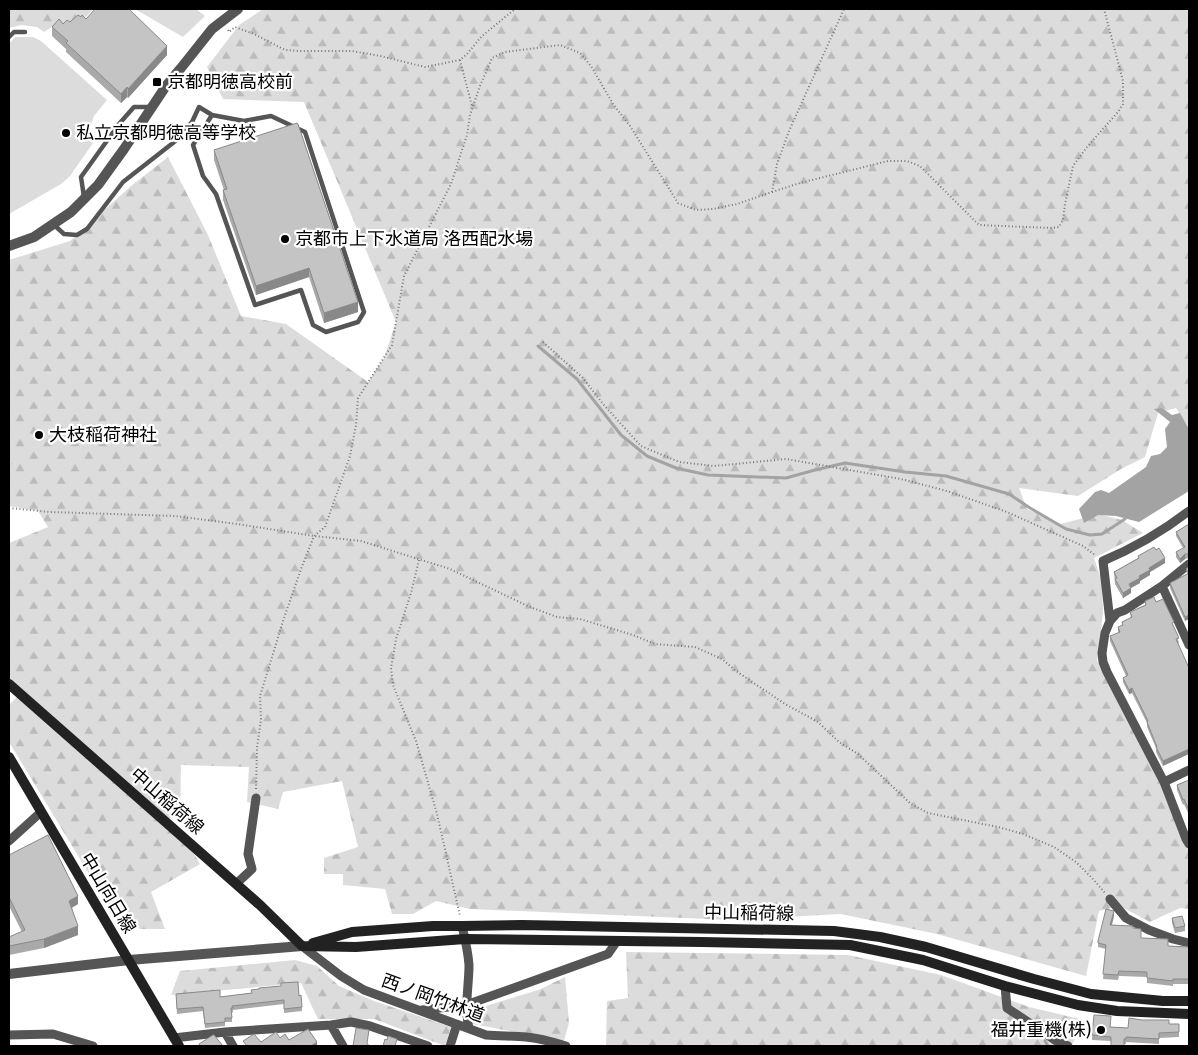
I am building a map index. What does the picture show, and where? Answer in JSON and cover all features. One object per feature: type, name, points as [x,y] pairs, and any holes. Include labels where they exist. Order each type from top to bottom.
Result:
[{"type":"main road","name":"中山稲荷線","points":[[9,684],[260,905],[302,946],[356,947],[465,940],[850,945],[923,960],[1005,986],[1088,1006],[1117,1010],[1189,1014]]},
{"type":"main road","name":"中山向日線","points":[[9,757],[177,1042]]},
{"type":"main road","name":"中山稲荷線","points":[[302,946],[352,932],[433,926],[522,925],[834,931],[880,937],[926,947],[1091,994],[1163,1002],[1189,1001]]},
{"type":"street","points":[[9,246],[34,237],[71,212],[98,185],[180,68],[212,29],[238,9]]},
{"type":"street","points":[[1110,621],[1103,561],[1148,538],[1189,511]]},
{"type":"street","points":[[1189,564],[1162,586],[1125,610],[1117,613],[1110,621],[1105,633],[1102,653],[1107,672],[1164,782],[1189,844]]},
{"type":"street","points":[[1162,586],[1189,645]]},
{"type":"street","points":[[1164,782],[1189,770]]},
{"type":"street","points":[[236,884],[252,870],[248,854],[256,798]]},
{"type":"street","points":[[9,841],[41,812]]},
{"type":"street","points":[[1110,899],[1126,918],[1149,930],[1189,943]]},
{"type":"street","points":[[462,926],[468,964],[466,1017],[469,1028]]},
{"type":"street","points":[[419,1011],[466,1005],[608,954],[617,941]]},
{"type":"street","points":[[9,974],[129,960],[302,946]]},
{"type":"street","name":"西ノ岡竹林道","points":[[302,946],[341,976],[364,990],[419,1011],[486,1035],[527,1037],[547,1040],[566,1046]]},
{"type":"street","points":[[1005,986],[1007,1008],[1058,1042],[1068,1046]]},
{"type":"street","points":[[177,1042],[225,1032],[351,1022],[370,1026],[428,1046]]},
{"type":"street","points":[[450,1046],[458,1024]]},
{"type":"street","points":[[331,1025],[339,1045]]},
{"type":"street","points":[[225,1032],[233,1046]]},
{"type":"street","points":[[9,1035],[53,1034],[93,1046]]},
{"type":"lane","points":[[9,37],[14,32],[24,32]]},
{"type":"lane","points":[[84,198],[81,177],[119,124],[134,107],[152,107]]},
{"type":"lane","points":[[52,224],[64,234],[77,235],[87,229],[123,182],[178,139],[192,122],[199,107],[212,115],[244,121],[271,116],[305,132],[364,312],[358,322],[326,332],[313,325],[302,290],[255,305],[216,194],[203,176],[193,145],[212,115]]},
{"type":"path","points":[[222,21],[229,32],[235,27],[254,34],[285,50],[352,51],[425,67],[460,60],[482,36],[515,9]]},
{"type":"path","points":[[772,192],[777,164],[789,131],[844,9]]},
{"type":"path","points":[[256,798],[257,748],[261,720],[260,696],[284,618],[314,536],[325,527],[350,456],[356,425],[358,398],[392,345],[404,276],[451,184],[470,115],[492,58],[505,52],[560,45],[580,53],[591,66],[613,104],[630,126],[678,203],[696,210],[737,204],[800,183],[864,167],[888,162],[907,161],[920,166],[979,225],[1051,228],[1060,227],[1063,220],[1064,204],[1073,166],[1123,104],[1123,82],[1104,9]]},
{"type":"path","points":[[460,60],[473,108],[470,115]]},
{"type":"path","points":[[543,342],[583,378],[603,404],[641,446],[679,462],[714,466],[786,459],[901,479],[947,491],[1007,512],[1083,546],[1103,561]]},
{"type":"path","points":[[9,508],[50,512],[175,516],[361,541],[450,569],[530,607],[557,617],[580,619],[633,635],[655,644],[695,647],[722,660],[785,704],[818,722],[839,742],[858,754],[911,804],[928,813],[998,827],[1023,834],[1054,847],[1076,862],[1110,899]]},
{"type":"path","points":[[419,560],[396,639],[390,668],[393,685],[416,741],[437,814],[462,926]]},
{"type":"green space","points":[[9,9],[93,9],[87,16],[66,24],[55,25],[44,32],[37,27],[21,25],[9,28]]},
{"type":"green space","points":[[135,9],[196,9],[205,16],[183,37]]},
{"type":"green space","points":[[263,9],[1189,9],[1189,428],[1176,408],[1158,413],[1145,457],[1121,469],[1078,496],[1019,488],[1027,509],[1061,524],[1098,514],[1122,520],[1143,533],[1094,558],[1102,582],[1103,613],[1097,661],[1189,840],[1189,909],[1180,908],[1150,922],[1120,906],[1099,911],[1086,976],[937,934],[841,914],[732,920],[470,909],[436,901],[413,914],[392,914],[385,889],[343,885],[343,874],[324,874],[324,858],[358,847],[342,781],[283,792],[278,809],[247,802],[249,767],[181,765],[180,815],[161,821],[190,847],[200,864],[151,892],[165,929],[140,929],[111,910],[9,742],[9,705],[22,692],[9,677],[9,543],[48,527],[38,511],[9,506],[9,260],[70,241],[131,186],[168,157],[208,235],[241,316],[286,324],[368,382],[384,358],[396,322],[304,102],[223,99],[207,67],[239,25]]},
{"type":"green space","points":[[15,37],[33,37],[41,41],[107,100],[94,116],[88,132],[93,143],[70,176],[61,184],[9,214],[9,44]]},
{"type":"green space","points":[[626,952],[848,955],[941,975],[1029,1007],[1080,1019],[1071,1046],[606,1046],[607,1001],[628,998]]},
{"type":"green space","points":[[295,960],[317,966],[339,986],[374,1001],[451,1027],[445,1046],[374,1019],[318,1019],[301,983],[171,995],[180,971]]},
{"type":"green space","points":[[565,977],[569,1023],[563,1044],[532,1035],[473,1024],[473,1010],[541,989]]},
{"type":"shaded area","points":[[1162,408],[1172,415],[1180,413],[1189,429],[1189,491],[1139,522],[1116,516],[1098,515],[1084,523],[1079,509],[1095,492],[1101,490],[1109,493],[1146,467],[1151,456],[1160,454],[1167,447],[1165,429],[1170,422],[1154,409]]},
{"type":"building","points":[[95,9],[129,9],[167,46],[128,89],[127,87],[121,94],[66,43],[68,41],[52,27],[59,19],[63,24],[67,20],[70,22],[78,15],[81,17],[82,15],[86,19]]},
{"type":"building","name":"京都市上下水道局 洛西配水場","points":[[297,123],[358,302],[324,313],[309,268],[256,286],[223,190],[227,189],[214,150]]},
{"type":"building","points":[[1189,524],[1189,554],[1185,554],[1180,559],[1176,552],[1185,547],[1176,532]]},
{"type":"building","points":[[1154,547],[1156,550],[1159,548],[1165,558],[1139,576],[1140,578],[1129,584],[1131,588],[1123,593],[1115,579],[1117,578],[1114,572]]},
{"type":"building","points":[[1189,573],[1189,615],[1185,617],[1170,583]]},
{"type":"building","points":[[1154,597],[1156,602],[1163,599],[1174,622],[1172,623],[1179,638],[1176,639],[1189,668],[1189,749],[1163,761],[1156,747],[1148,721],[1132,688],[1129,690],[1123,678],[1128,675],[1110,636],[1120,632],[1118,627],[1123,625],[1122,622],[1132,617],[1130,612],[1146,605],[1145,601]]},
{"type":"building","points":[[1189,780],[1189,810],[1177,785]]},
{"type":"building","points":[[48,835],[78,896],[69,901],[78,926],[44,939],[9,946],[9,937],[25,930],[9,897],[9,855]]},
{"type":"building","points":[[1106,909],[1114,911],[1110,925],[1133,926],[1133,928],[1141,929],[1141,938],[1168,939],[1168,946],[1189,947],[1189,979],[1173,979],[1173,981],[1147,978],[1147,972],[1119,971],[1118,975],[1103,974],[1106,945],[1098,943],[1098,941]]},
{"type":"building","points":[[1182,916],[1185,926],[1175,928],[1172,918]]},
{"type":"building","points":[[298,982],[302,1007],[284,1009],[284,1000],[232,1006],[232,1018],[225,1018],[225,1022],[205,1024],[203,1007],[177,1009],[176,994],[220,990],[220,997],[252,993],[251,990],[281,986],[281,983]]},
{"type":"building","points":[[1094,1015],[1111,1016],[1110,1027],[1128,1028],[1129,1018],[1169,1020],[1169,1024],[1179,1024],[1179,1032],[1159,1033],[1159,1039],[1126,1037],[1124,1039],[1124,1046],[1111,1046],[1111,1037],[1092,1035]]},
{"type":"building","points":[[356,1028],[369,1030],[367,1043],[369,1046],[353,1046]]},
{"type":"building","points":[[308,1029],[317,1042],[311,1046],[247,1046],[243,1041],[254,1034],[261,1042],[276,1032],[280,1038],[285,1034],[289,1040]]},
{"type":"building","points":[[213,1035],[223,1046],[200,1046],[199,1044]]},
{"type":"building","points":[[388,1036],[397,1039],[395,1046],[383,1046]]},
{"type":"waterway","points":[[538,346],[577,379],[621,435],[647,456],[676,468],[708,475],[786,478],[845,463],[946,476],[1009,494],[1066,529],[1090,535],[1102,534],[1125,519]]},
{"type":"waterway","points":[[1045,1041],[1048,1046]]},
{"type":"place","name":"京都明徳高校前","points":[[157,82]]},
{"type":"place","name":"私立京都明徳高等学校","points":[[66,133]]},
{"type":"place","name":"京都市上下水道局 洛西配水場","points":[[285,239]]},
{"type":"place","name":"大枝稲荷神社","points":[[39,435]]},
{"type":"place","name":"福井重機(株)","points":[[1101,1030]]}]
